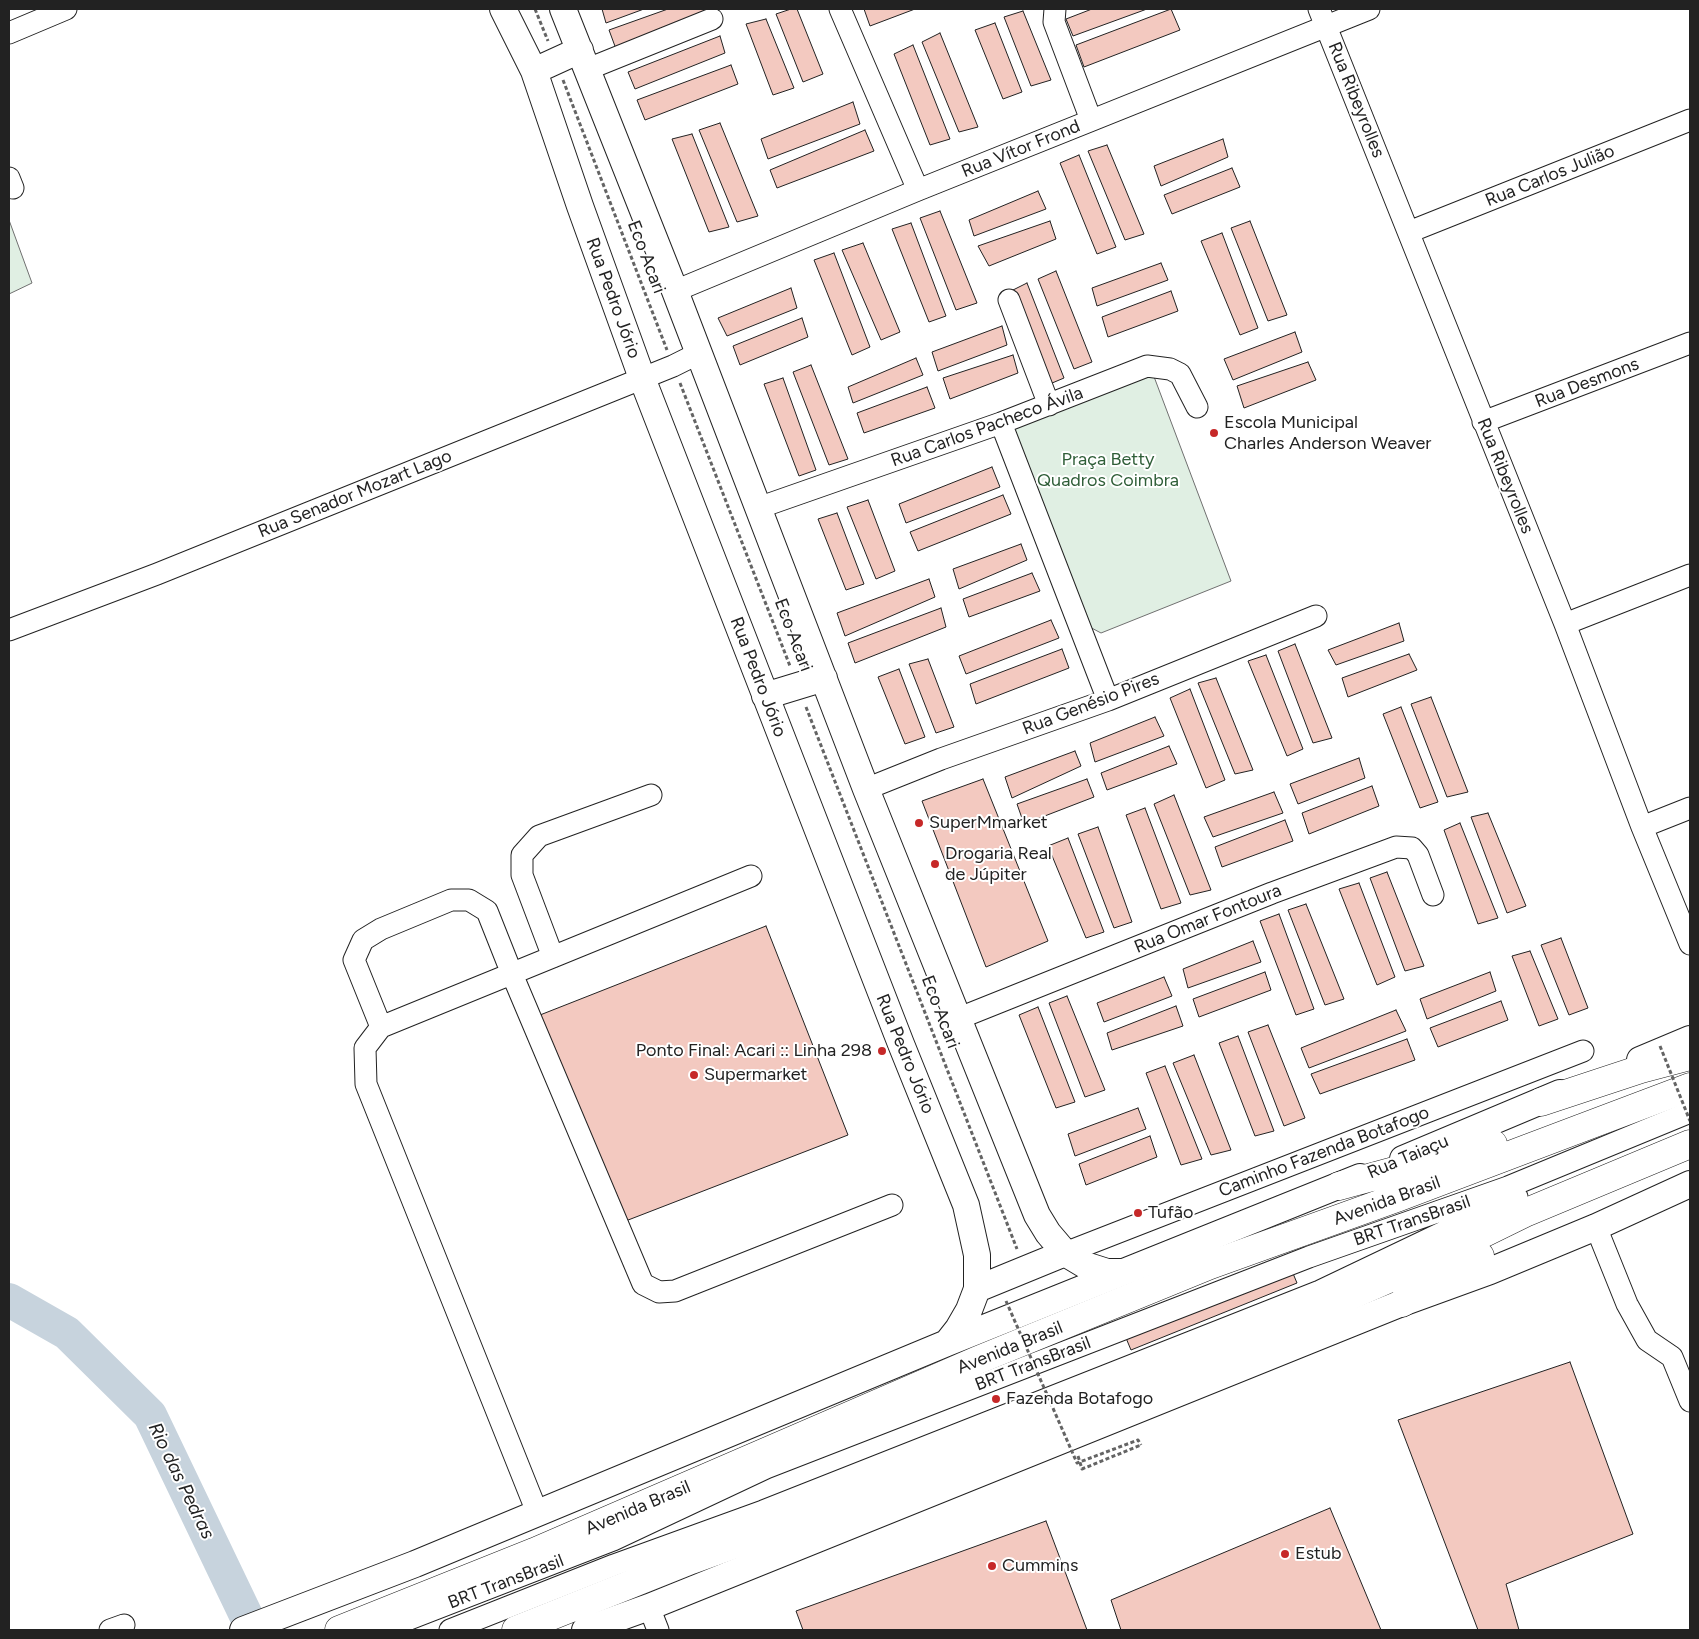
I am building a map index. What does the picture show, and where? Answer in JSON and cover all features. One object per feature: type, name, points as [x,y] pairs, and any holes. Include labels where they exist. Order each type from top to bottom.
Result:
[{"type":"highway","points":[[1541,1102],[1641,1069],[1690,1056]]},
{"type":"highway","points":[[1339,1186],[1483,1147],[1634,1099],[1690,1085]]},
{"type":"highway","name":"Avenida Brasil","points":[[338,1630],[534,1552],[978,1360],[1210,1266],[1408,1194],[1690,1085]]},
{"type":"highway","points":[[516,1630],[691,1560],[760,1535],[1323,1308],[1413,1268],[1527,1212],[1690,1144]]},
{"type":"highway","points":[[1402,1303],[1448,1272],[1543,1222],[1690,1149]]},
{"type":"main road","name":"Rua Pedro Jório","points":[[503,9],[545,66],[588,230],[642,378],[966,1205],[977,1255],[977,1289],[969,1310],[947,1343]]},
{"type":"main road","points":[[563,9],[675,291],[866,789],[1037,1215],[1048,1233],[1065,1253],[1086,1265],[1108,1272],[1124,1272]]},
{"type":"main road","points":[[545,66],[584,60]]},
{"type":"main road","points":[[765,696],[824,678]]},
{"type":"main road","name":"Rua Taiaçu","points":[[1124,1272],[1339,1186],[1690,1039]]},
{"type":"main road","points":[[585,1630],[653,1619],[1402,1303],[1490,1271],[1596,1227],[1690,1184]]},
{"type":"main road","points":[[977,1289],[1065,1253]]},
{"type":"main road","name":"Avenida Brasil","points":[[243,1630],[415,1564],[947,1343],[1124,1272]]},
{"type":"street","points":[[9,33],[66,9]]},
{"type":"street","points":[[840,9],[918,190]]},
{"type":"street","points":[[1055,9],[1053,15],[1054,22],[1091,120]]},
{"type":"street","name":"Rua Vítor Frond","points":[[675,291],[1091,120],[1322,17],[1369,9]]},
{"type":"street","name":"Rua Ribeyrolles","points":[[1322,17],[1565,624],[1642,827],[1690,944]]},
{"type":"street","points":[[584,60],[712,19]]},
{"type":"street","name":"Rua Carlos Julião","points":[[1409,232],[1690,120]]},
{"type":"street","points":[[1009,300],[1049,405]]},
{"type":"street","name":"Rua Desmons","points":[[1483,422],[1690,343]]},
{"type":"street","name":"Rua Senador Mozart Lago","points":[[9,630],[157,574],[673,366],[699,353]]},
{"type":"street","name":"Rua Carlos Pacheco Ávila","points":[[758,508],[1000,424],[1147,366],[1170,369],[1180,374],[1197,407]]},
{"type":"street","points":[[1000,424],[1108,700]]},
{"type":"street","points":[[1565,624],[1690,575]]},
{"type":"street","name":"Rua Genésio Pires","points":[[866,789],[941,759],[1108,700],[1316,616]]},
{"type":"street","points":[[553,957],[522,875],[522,855],[539,836],[651,795]]},
{"type":"street","points":[[1642,827],[1690,808]]},
{"type":"street","name":"Rua Omar Fontoura","points":[[958,1019],[1272,893],[1396,846],[1412,848],[1418,855],[1433,895]]},
{"type":"street","points":[[537,1512],[366,1084],[365,1048],[381,1027],[751,876]]},
{"type":"street","points":[[381,1027],[354,960],[363,940],[390,925],[452,900],[469,900],[487,911],[643,1284],[659,1292],[675,1291],[892,1205]]},
{"type":"street","name":"Caminho Fazenda Botafogo","points":[[1065,1253],[1583,1051]]},
{"type":"street","name":"BRT TransBrasil","points":[[381,1630],[613,1540],[776,1464],[1309,1257],[1508,1187],[1690,1112]]},
{"type":"street","name":"BRT TransBrasil","points":[[450,1630],[614,1565],[782,1503],[1320,1291],[1504,1202],[1690,1126]]},
{"type":"street","points":[[1596,1227],[1627,1304],[1647,1340],[1672,1357],[1690,1401]]},
{"type":"path","name":"Eco Acari","points":[[535,9],[545,66],[673,366],[1025,1270]]},
{"type":"path","points":[[1660,1046],[1690,1121]]},
{"type":"path","points":[[1006,1301],[1077,1464],[1138,1440],[1141,1445]]},
{"type":"green space","points":[[9,220],[32,283],[9,294]]},
{"type":"green space","name":"Praça Betty Quadros Coimbra","points":[[1153,374],[1231,581],[1101,633],[1086,625],[1009,432],[1018,421]]},
{"type":"building","points":[[602,9],[644,9],[606,23]]},
{"type":"building","points":[[668,9],[708,9],[710,14],[616,49],[609,30]]},
{"type":"building","points":[[797,9],[823,74],[803,82],[776,14]]},
{"type":"building","points":[[864,9],[915,9],[870,26]]},
{"type":"building","points":[[1092,9],[1147,9],[1073,36],[1066,19]]},
{"type":"building","points":[[1171,9],[1180,30],[1084,67],[1076,45]]},
{"type":"building","points":[[1023,11],[1051,80],[1031,86],[1004,17]]},
{"type":"building","points":[[766,19],[794,88],[773,95],[746,24]]},
{"type":"building","points":[[995,23],[1022,92],[1003,99],[975,30]]},
{"type":"building","points":[[940,33],[978,127],[959,132],[922,42]]},
{"type":"building","points":[[720,36],[725,53],[635,89],[628,72]]},
{"type":"building","points":[[913,45],[950,139],[930,145],[894,54]]},
{"type":"building","points":[[731,65],[738,84],[645,120],[637,100]]},
{"type":"building","points":[[853,102],[860,124],[768,159],[761,139]]},
{"type":"building","points":[[720,123],[758,216],[737,222],[699,130]]},
{"type":"building","points":[[865,130],[874,151],[777,188],[770,170]]},
{"type":"building","points":[[692,134],[729,227],[709,232],[672,139]]},
{"type":"building","points":[[1223,139],[1228,157],[1161,186],[1154,166]]},
{"type":"building","points":[[1107,145],[1144,234],[1125,240],[1088,151]]},
{"type":"building","points":[[1079,155],[1116,247],[1097,254],[1060,163]]},
{"type":"building","points":[[1232,168],[1240,187],[1172,214],[1164,195]]},
{"type":"building","points":[[1038,191],[1046,209],[974,236],[969,220]]},
{"type":"building","points":[[940,211],[977,303],[956,310],[920,218]]},
{"type":"building","points":[[1050,221],[1056,239],[989,266],[978,246]]},
{"type":"building","points":[[1250,221],[1287,315],[1268,321],[1231,228]]},
{"type":"building","points":[[911,223],[946,316],[929,322],[892,229]]},
{"type":"building","points":[[1222,233],[1258,328],[1240,335],[1201,241]]},
{"type":"building","points":[[863,243],[900,332],[881,340],[842,250]]},
{"type":"building","points":[[834,253],[870,347],[852,355],[814,260]]},
{"type":"building","points":[[1161,263],[1168,280],[1097,306],[1092,288]]},
{"type":"building","points":[[1056,271],[1092,362],[1074,369],[1038,279]]},
{"type":"building","points":[[1027,283],[1064,378],[1045,386],[1009,292]]},
{"type":"building","points":[[791,288],[797,308],[727,336],[718,318]]},
{"type":"building","points":[[1171,291],[1178,311],[1108,337],[1102,317]]},
{"type":"building","points":[[802,318],[808,337],[740,365],[733,346]]},
{"type":"building","points":[[1002,326],[1007,345],[938,371],[932,352]]},
{"type":"building","points":[[1295,332],[1302,352],[1233,380],[1224,359]]},
{"type":"building","points":[[1013,355],[1018,373],[950,399],[943,378]]},
{"type":"building","points":[[916,358],[923,375],[853,403],[848,387]]},
{"type":"building","points":[[1308,362],[1316,380],[1244,408],[1237,386]]},
{"type":"building","points":[[811,365],[848,459],[829,465],[793,372]]},
{"type":"building","points":[[783,378],[816,470],[799,476],[764,384]]},
{"type":"building","points":[[927,387],[935,408],[864,433],[857,413]]},
{"type":"building","points":[[992,467],[1000,487],[906,523],[899,504]]},
{"type":"building","points":[[1003,495],[1011,514],[918,551],[910,532]]},
{"type":"building","points":[[868,500],[895,571],[876,579],[847,507]]},
{"type":"building","points":[[837,513],[864,584],[846,590],[818,519]]},
{"type":"building","points":[[1021,544],[1027,560],[959,589],[953,569]]},
{"type":"building","points":[[1032,573],[1040,591],[969,617],[963,599]]},
{"type":"building","points":[[929,579],[935,597],[845,636],[837,613]]},
{"type":"building","points":[[941,608],[946,627],[855,663],[848,643]]},
{"type":"building","points":[[1051,620],[1059,638],[966,674],[959,656]]},
{"type":"building","points":[[1399,623],[1404,641],[1336,665],[1328,650]]},
{"type":"building","points":[[1295,644],[1332,738],[1313,743],[1278,651]]},
{"type":"building","points":[[1062,649],[1069,668],[976,704],[970,684]]},
{"type":"building","points":[[1409,654],[1417,670],[1348,697],[1342,678]]},
{"type":"building","points":[[1266,655],[1303,749],[1287,756],[1248,661]]},
{"type":"building","points":[[928,659],[954,727],[936,733],[909,664]]},
{"type":"building","points":[[899,669],[925,737],[905,744],[878,677]]},
{"type":"building","points":[[1216,678],[1253,770],[1235,774],[1198,683]]},
{"type":"building","points":[[1190,689],[1225,780],[1206,788],[1170,698]]},
{"type":"building","points":[[1431,697],[1468,792],[1447,797],[1411,704]]},
{"type":"building","points":[[1401,707],[1438,802],[1420,808],[1383,714]]},
{"type":"building","points":[[1155,717],[1164,736],[1095,762],[1090,743]]},
{"type":"building","points":[[1169,746],[1177,764],[1107,790],[1101,773]]},
{"type":"building","points":[[1075,751],[1081,766],[1012,798],[1005,777]]},
{"type":"building","points":[[1359,758],[1365,778],[1298,804],[1290,784]]},
{"type":"building","points":[[983,779],[1048,941],[986,967],[922,801]]},
{"type":"building","points":[[1087,779],[1094,797],[1024,824],[1017,804]]},
{"type":"building","points":[[1372,786],[1379,806],[1309,834],[1302,813]]},
{"type":"building","points":[[1274,792],[1283,813],[1213,837],[1204,817]]},
{"type":"building","points":[[1174,795],[1211,890],[1190,895],[1154,804]]},
{"type":"building","points":[[1145,808],[1181,903],[1161,909],[1126,815]]},
{"type":"building","points":[[1488,813],[1526,906],[1507,913],[1471,817]]},
{"type":"building","points":[[1285,820],[1293,841],[1222,867],[1215,847]]},
{"type":"building","points":[[1460,823],[1498,918],[1478,924],[1444,830]]},
{"type":"building","points":[[1098,827],[1132,922],[1114,928],[1078,834]]},
{"type":"building","points":[[1068,838],[1104,932],[1086,938],[1048,846]]},
{"type":"building","points":[[1387,872],[1424,966],[1405,971],[1370,878]]},
{"type":"building","points":[[1359,883],[1395,977],[1377,985],[1339,889]]},
{"type":"building","points":[[1306,904],[1344,999],[1325,1005],[1288,910]]},
{"type":"building","points":[[1279,914],[1314,1009],[1296,1015],[1260,921]]},
{"type":"building","name":"Supermarket","points":[[766,926],[848,1135],[623,1222],[540,1015]]},
{"type":"building","points":[[1561,938],[1588,1008],[1569,1015],[1541,945]]},
{"type":"building","points":[[1253,941],[1261,962],[1188,988],[1183,969]]},
{"type":"building","points":[[1530,951],[1558,1019],[1539,1026],[1512,956]]},
{"type":"building","points":[[1265,972],[1271,990],[1199,1017],[1193,999]]},
{"type":"building","points":[[1490,972],[1496,991],[1427,1019],[1420,999]]},
{"type":"building","points":[[1164,977],[1172,996],[1104,1022],[1097,1003]]},
{"type":"building","points":[[1067,996],[1105,1090],[1085,1097],[1049,1003]]},
{"type":"building","points":[[1501,1001],[1508,1020],[1438,1047],[1430,1028]]},
{"type":"building","points":[[1176,1006],[1183,1026],[1112,1050],[1107,1033]]},
{"type":"building","points":[[1038,1007],[1075,1102],[1056,1108],[1019,1015]]},
{"type":"building","points":[[1396,1010],[1406,1031],[1309,1068],[1301,1048]]},
{"type":"building","points":[[1268,1025],[1305,1118],[1284,1126],[1248,1032]]},
{"type":"building","points":[[1238,1036],[1274,1131],[1255,1136],[1219,1043]]},
{"type":"building","points":[[1407,1039],[1415,1060],[1320,1094],[1311,1074]]},
{"type":"building","points":[[1194,1055],[1231,1150],[1211,1155],[1173,1063]]},
{"type":"building","points":[[1165,1066],[1202,1159],[1181,1165],[1146,1073]]},
{"type":"building","points":[[1138,1108],[1146,1129],[1075,1156],[1068,1134]]},
{"type":"building","points":[[1150,1136],[1157,1157],[1086,1185],[1079,1164]]},
{"type":"building","points":[[1292,1271],[1297,1283],[1131,1350],[1126,1338]]},
{"type":"building","points":[[1570,1362],[1633,1534],[1506,1584],[1519,1630],[1478,1630],[1398,1420]]},
{"type":"building","name":"Estub","points":[[1330,1508],[1381,1630],[1121,1630],[1111,1600]]},
{"type":"building","name":"Cummins","points":[[1046,1521],[1087,1630],[803,1630],[796,1611]]},
{"type":"waterway","name":"Rio das Pedras","points":[[9,1300],[67,1333],[150,1415],[253,1630]]},
{"type":"place","name":"Escola Municipal Charles Anderson Weaver","points":[[1214,433]]},
{"type":"place","name":"SuperMmarket","points":[[919,823]]},
{"type":"place","name":"Drogaria Real de Júpiter","points":[[935,864]]},
{"type":"place","name":"Ponto Final: Acari :: Linha 298","points":[[882,1051]]},
{"type":"place","name":"Supermarket","points":[[694,1075]]},
{"type":"place","name":"Tufão","points":[[1138,1213]]},
{"type":"place","name":"Fazenda Botafogo","points":[[996,1399]]},
{"type":"place","name":"Estub","points":[[1285,1554]]},
{"type":"place","name":"Cummins","points":[[992,1566]]}]
